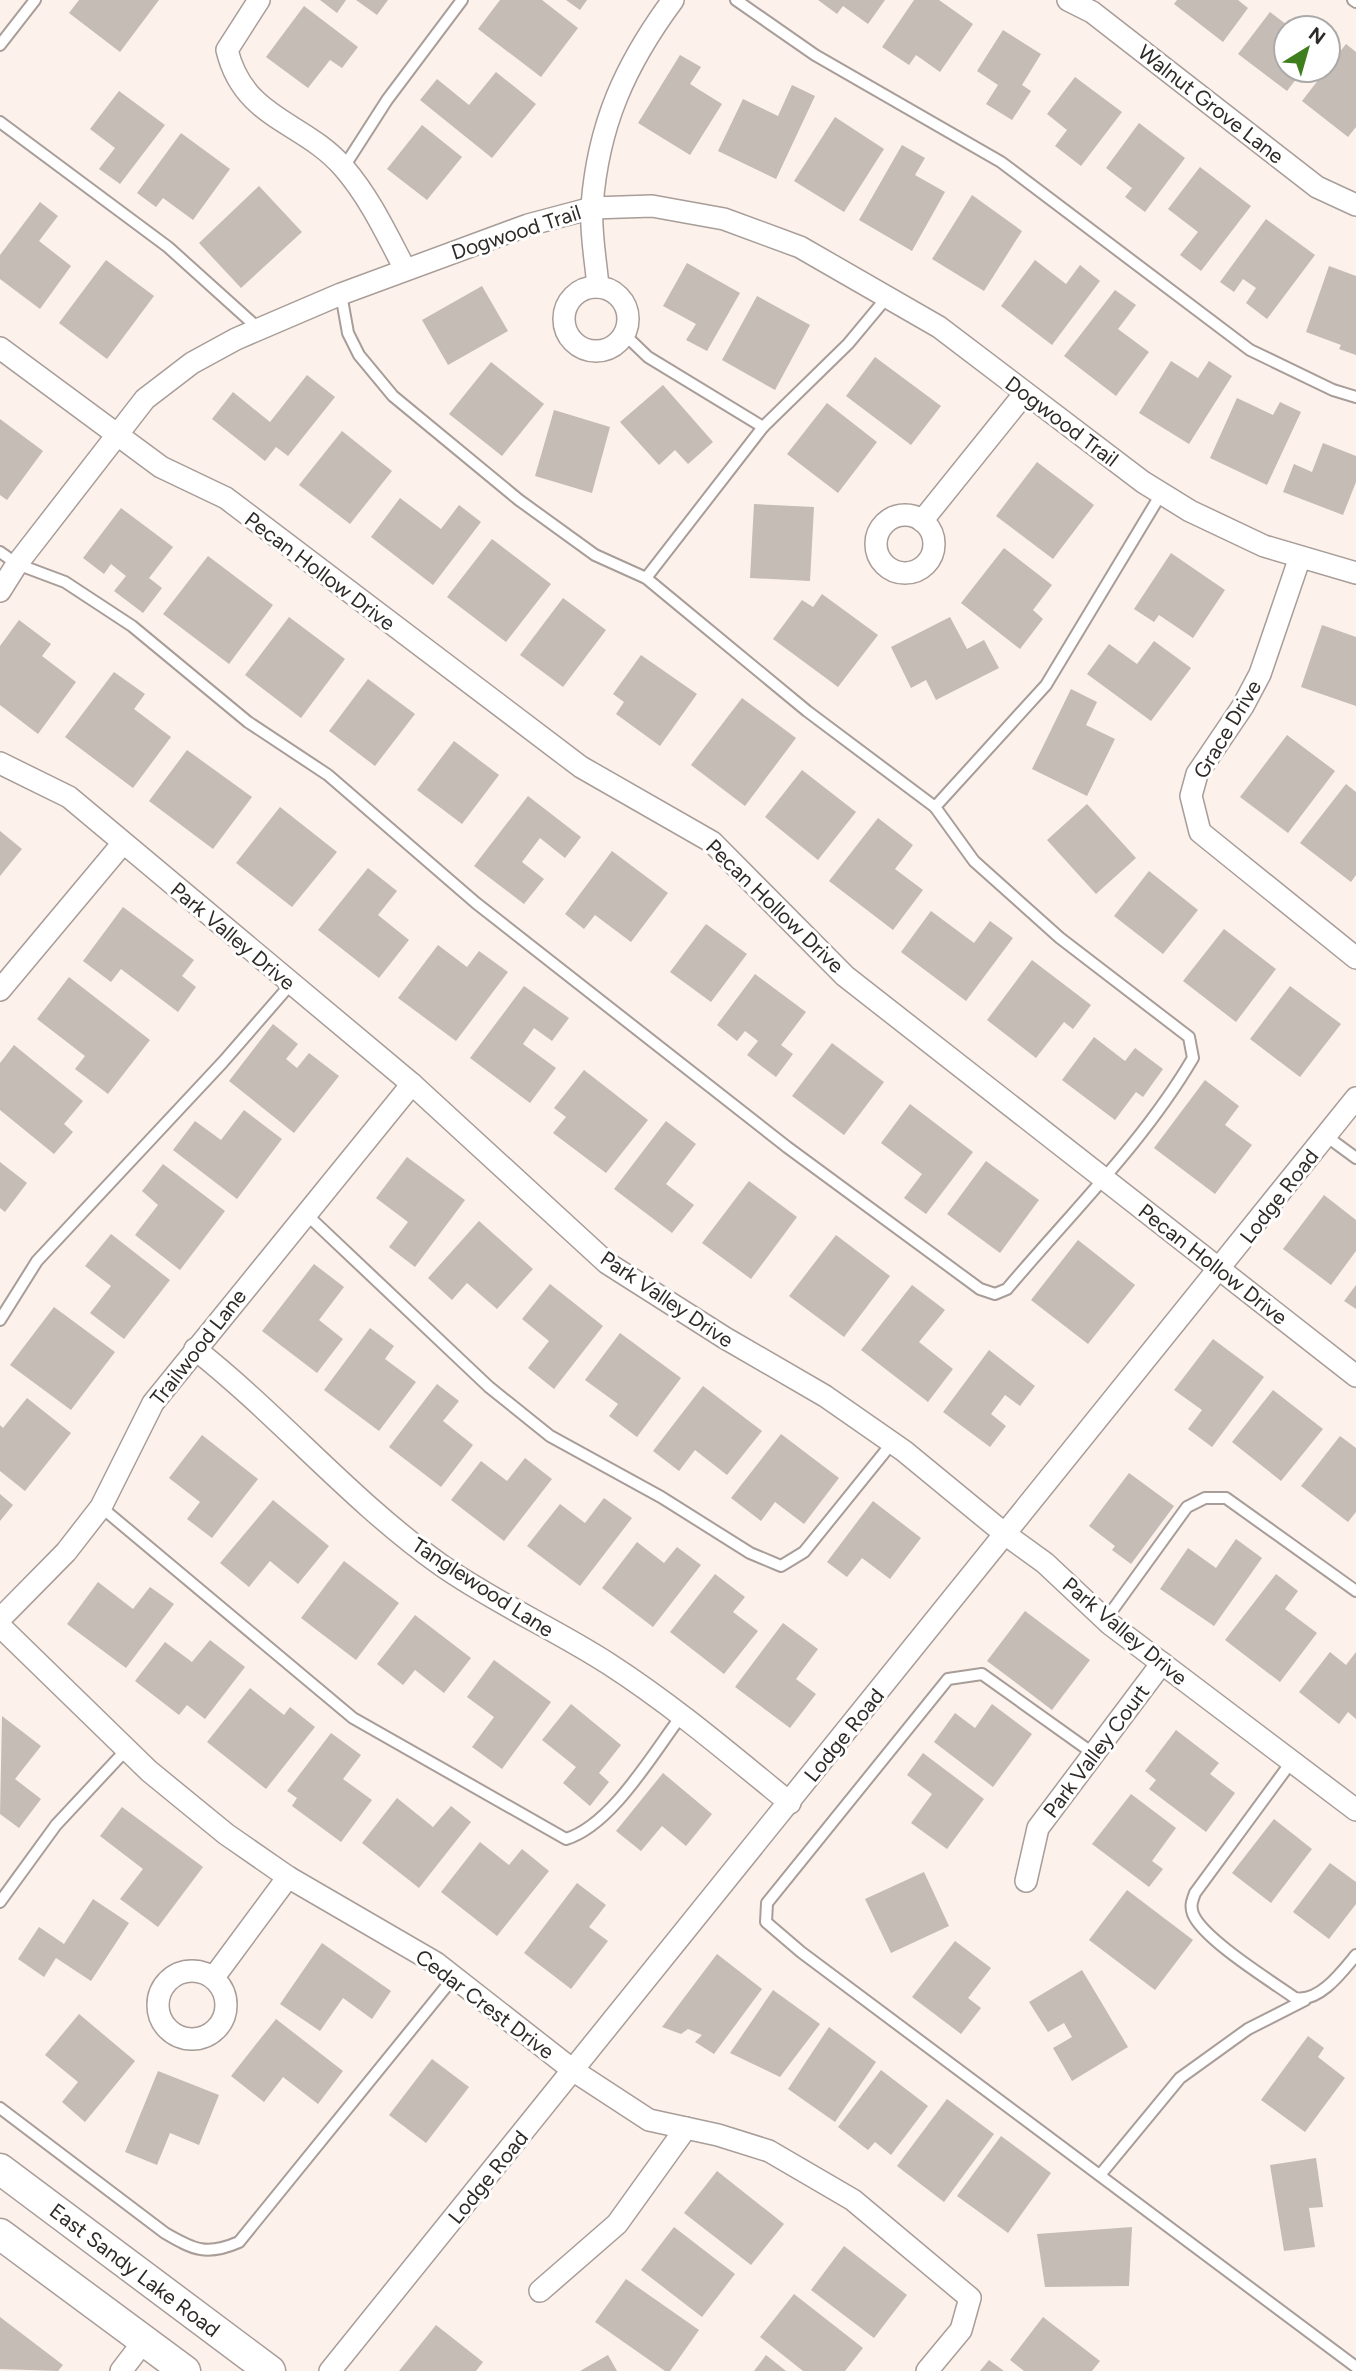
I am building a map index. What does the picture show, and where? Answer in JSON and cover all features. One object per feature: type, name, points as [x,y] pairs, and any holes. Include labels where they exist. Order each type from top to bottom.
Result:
[{"type":"main road","name":"East Sandy Lake Road","points":[[0,2169],[270,2371]]},
{"type":"main road","points":[[0,2234],[185,2371]]},
{"type":"street","points":[[259,0],[227,50],[233,75],[255,103],[313,141],[344,167],[374,210],[405,269]]},
{"type":"street","points":[[598,287],[592,208],[604,134],[620,82],[673,0]]},
{"type":"street","name":"Walnut Grove Lane","points":[[1068,0],[1092,12],[1317,187],[1356,205]]},
{"type":"street","name":"Dogwood Trail","points":[[0,591],[8,558],[117,436],[145,399],[192,363],[259,328],[341,294],[528,225],[592,208],[652,206],[724,219],[800,247],[939,327],[1161,494],[1190,511],[1264,546],[1356,573]]},
{"type":"street","points":[[598,287],[608,289],[624,303],[628,323],[624,334],[610,348],[589,351],[571,340],[563,320],[570,300],[577,292],[598,287]]},
{"type":"street","name":"Pecan Hollow Drive","points":[[0,348],[161,467],[226,498],[581,767],[712,842],[845,976],[1356,1376]]},
{"type":"street","points":[[922,521],[1025,393]]},
{"type":"street","name":"Grace Drive","points":[[1300,557],[1260,674],[1243,706],[1197,774],[1192,796],[1199,832],[1356,958]]},
{"type":"street","name":"Park Valley Drive","points":[[0,763],[69,797],[290,985],[412,1084],[607,1263],[725,1338],[825,1396],[892,1443],[1004,1534],[1045,1563],[1106,1619],[1356,1810]]},
{"type":"street","points":[[0,990],[123,843]]},
{"type":"street","name":"Trailwood Lane","points":[[0,1619],[65,1552],[101,1507],[153,1403],[412,1084]]},
{"type":"street","name":"Lodge Road","points":[[330,2371],[1004,1534],[1221,1269],[1356,1098]]},
{"type":"street","name":"Tanglewood Lane","points":[[195,1349],[243,1387],[346,1489],[440,1564],[504,1605],[606,1662],[682,1714],[790,1803]]},
{"type":"street","name":"Cedar Crest Drive","points":[[0,1626],[126,1750],[226,1834],[288,1877],[436,1963],[574,2071],[649,2120],[769,2151],[853,2200],[970,2298],[961,2330],[927,2371]]},
{"type":"street","name":"Park Valley Court","points":[[1026,1881],[1038,1828],[1162,1663]]},
{"type":"street","points":[[214,1977],[288,1877]]},
{"type":"street","points":[[540,2291],[617,2224],[686,2128]]},
{"type":"street","points":[[121,2371],[144,2341]]},
{"type":"lane","points":[[0,45],[35,0]]},
{"type":"lane","points":[[344,167],[387,100],[462,0]]},
{"type":"lane","points":[[736,0],[815,55],[1001,162],[1250,350],[1332,390],[1356,397]]},
{"type":"lane","points":[[0,122],[168,247],[259,328]]},
{"type":"lane","points":[[8,558],[65,582],[132,626],[248,722],[328,775],[476,902],[787,1147],[980,1289],[995,1294],[1007,1289],[1104,1179],[1170,1098],[1193,1058],[1189,1037],[1060,938],[974,860],[935,807],[807,711],[646,578],[584,547],[519,500],[393,396],[359,355],[348,333],[341,294]]},
{"type":"lane","points":[[646,578],[762,426],[848,344],[888,296]]},
{"type":"lane","points":[[624,334],[648,357],[762,426]]},
{"type":"lane","points":[[935,807],[1046,685],[1161,494]]},
{"type":"lane","points":[[0,1320],[37,1261],[223,1062],[290,985]]},
{"type":"lane","points":[[1326,1136],[1356,1158]]},
{"type":"lane","points":[[305,1213],[489,1387],[551,1436],[661,1497],[750,1553],[781,1566],[804,1552],[892,1443]]},
{"type":"lane","points":[[1106,1619],[1187,1507],[1205,1498],[1226,1498],[1356,1591]]},
{"type":"lane","points":[[101,1507],[353,1718],[566,1839],[584,1833],[610,1808],[682,1714]]},
{"type":"lane","points":[[1094,1754],[982,1674],[948,1679],[767,1903],[766,1922],[1356,2367]]},
{"type":"lane","points":[[0,1902],[56,1825],[126,1750]]},
{"type":"lane","points":[[1292,1761],[1195,1893],[1191,1905],[1194,1916],[1205,1931],[1295,1998],[1308,1998]]},
{"type":"lane","points":[[1100,2175],[1180,2078],[1248,2029],[1308,1998],[1342,1973],[1356,1955]]},
{"type":"lane","points":[[0,2108],[165,2233],[191,2249],[219,2251],[239,2242],[257,2222],[454,1977]]},
{"type":"building","points":[[79,0],[159,0],[120,52],[69,13]]},
{"type":"building","points":[[320,0],[346,0],[337,13]]},
{"type":"building","points":[[356,0],[388,0],[377,15]]},
{"type":"building","points":[[500,0],[542,0],[578,28],[541,77],[478,29]]},
{"type":"building","points":[[566,0],[587,0],[580,10]]},
{"type":"building","points":[[818,0],[885,0],[868,24],[843,6],[837,14]]},
{"type":"building","points":[[914,0],[939,0],[973,24],[940,72],[916,55],[909,65],[882,47]]},
{"type":"building","points":[[1177,0],[1238,0],[1248,8],[1223,42],[1174,4]]},
{"type":"building","points":[[304,6],[358,47],[342,68],[330,60],[308,88],[266,57]]},
{"type":"building","points":[[1270,12],[1273,14],[1272,80],[1238,54]]},
{"type":"building","points":[[1003,30],[1041,54],[1022,85],[1031,91],[1012,120],[986,104],[998,85],[977,71]]},
{"type":"building","points":[[1346,44],[1356,52],[1356,127],[1348,137],[1302,101],[1315,84],[1342,84],[1342,49]]},
{"type":"building","points":[[680,55],[701,67],[690,84],[722,104],[690,155],[638,123]]},
{"type":"building","points":[[496,72],[536,104],[492,158],[420,100],[437,79],[469,105]]},
{"type":"building","points":[[1075,77],[1122,112],[1081,166],[1055,146],[1067,130],[1047,114]]},
{"type":"building","points":[[1278,84],[1292,84],[1287,91]]},
{"type":"building","points":[[792,85],[815,96],[776,179],[718,151],[743,99],[778,116]]},
{"type":"building","points":[[119,91],[165,125],[120,184],[99,169],[115,148],[90,129]]},
{"type":"building","points":[[835,117],[884,149],[844,212],[794,181]]},
{"type":"building","points":[[1139,123],[1185,158],[1145,212],[1125,197],[1132,188],[1106,168]]},
{"type":"building","points":[[422,125],[462,157],[427,200],[387,169]]},
{"type":"building","points":[[181,133],[230,169],[193,220],[163,198],[156,207],[137,193]]},
{"type":"building","points":[[902,145],[925,158],[915,175],[945,192],[912,251],[859,220]]},
{"type":"building","points":[[1200,167],[1251,206],[1201,271],[1180,255],[1198,232],[1168,209]]},
{"type":"building","points":[[259,186],[302,232],[241,288],[199,243]]},
{"type":"building","points":[[972,195],[1022,231],[984,291],[932,259]]},
{"type":"building","points":[[40,202],[58,216],[39,241],[71,266],[40,309],[0,279],[0,255]]},
{"type":"building","points":[[1266,219],[1315,255],[1267,319],[1246,303],[1256,288],[1243,279],[1234,292],[1220,282]]},
{"type":"building","points":[[106,260],[154,296],[107,359],[59,323]]},
{"type":"building","points":[[1035,260],[1066,284],[1080,265],[1100,281],[1052,345],[1001,306]]},
{"type":"building","points":[[687,263],[740,293],[707,351],[686,340],[696,324],[663,306]]},
{"type":"building","points":[[1329,266],[1356,276],[1356,355],[1339,349],[1341,345],[1306,332]]},
{"type":"building","points":[[482,286],[508,331],[448,365],[422,320]]},
{"type":"building","points":[[1115,290],[1136,305],[1118,329],[1149,352],[1116,396],[1064,356]]},
{"type":"building","points":[[757,296],[810,325],[775,390],[722,360]]},
{"type":"building","points":[[875,357],[941,406],[911,445],[846,396]]},
{"type":"building","points":[[1171,361],[1198,378],[1209,361],[1232,376],[1189,444],[1139,413]]},
{"type":"building","points":[[491,362],[544,404],[502,456],[449,414]]},
{"type":"building","points":[[307,375],[335,397],[288,456],[276,447],[265,461],[212,419],[233,392],[270,422]]},
{"type":"building","points":[[663,385],[713,442],[688,464],[675,450],[659,465],[620,422]]},
{"type":"building","points":[[1237,398],[1273,415],[1280,402],[1301,412],[1267,485],[1210,458]]},
{"type":"building","points":[[827,403],[877,442],[838,493],[787,454]]},
{"type":"building","points":[[554,410],[610,427],[592,493],[535,476]]},
{"type":"building","points":[[0,419],[43,451],[7,500],[0,495]]},
{"type":"building","points":[[342,431],[392,471],[350,524],[299,485]]},
{"type":"building","points":[[1323,443],[1356,456],[1356,482],[1343,515],[1283,492],[1294,464],[1312,472]]},
{"type":"building","points":[[1037,462],[1094,505],[1053,559],[996,516]]},
{"type":"building","points":[[400,498],[441,529],[459,505],[481,522],[433,585],[371,537]]},
{"type":"building","points":[[754,504],[814,507],[810,581],[750,578]]},
{"type":"building","points":[[121,508],[173,547],[149,578],[162,588],[143,613],[114,591],[126,576],[111,564],[104,574],[83,558]]},
{"type":"building","points":[[492,539],[551,584],[506,642],[447,597]]},
{"type":"building","points":[[1004,548],[1052,585],[1033,610],[1043,619],[1020,649],[961,603]]},
{"type":"building","points":[[1171,553],[1225,590],[1193,638],[1159,615],[1154,622],[1134,609]]},
{"type":"building","points":[[208,556],[273,605],[229,664],[163,614]]},
{"type":"building","points":[[822,594],[878,635],[838,687],[773,639],[802,600],[813,607]]},
{"type":"building","points":[[563,598],[606,630],[563,687],[520,655]]},
{"type":"building","points":[[289,617],[345,659],[301,718],[245,675]]},
{"type":"building","points":[[950,617],[967,649],[984,640],[999,668],[936,700],[926,680],[911,688],[891,647]]},
{"type":"building","points":[[19,620],[51,644],[42,656],[76,682],[38,734],[0,705],[0,646]]},
{"type":"building","points":[[1322,625],[1356,637],[1356,706],[1301,687]]},
{"type":"building","points":[[1154,641],[1191,668],[1151,721],[1087,674],[1109,644],[1137,664]]},
{"type":"building","points":[[641,655],[697,694],[660,746],[616,714],[624,702],[613,694]]},
{"type":"building","points":[[114,672],[145,694],[134,709],[171,737],[133,788],[65,737]]},
{"type":"building","points":[[368,679],[415,714],[375,766],[329,731]]},
{"type":"building","points":[[1071,689],[1097,702],[1086,725],[1115,739],[1087,796],[1032,769]]},
{"type":"building","points":[[742,698],[796,738],[745,806],[691,765]]},
{"type":"building","points":[[1287,735],[1335,771],[1288,833],[1240,797]]},
{"type":"building","points":[[454,741],[499,775],[462,824],[417,790]]},
{"type":"building","points":[[187,750],[252,797],[213,849],[149,801]]},
{"type":"building","points":[[802,770],[856,812],[818,860],[765,817]]},
{"type":"building","points":[[1346,784],[1356,792],[1356,875],[1351,882],[1300,843]]},
{"type":"building","points":[[528,796],[581,837],[565,858],[540,838],[522,862],[544,879],[524,904],[474,866]]},
{"type":"building","points":[[1087,804],[1136,858],[1096,894],[1047,840]]},
{"type":"building","points":[[280,807],[337,852],[292,907],[236,863]]},
{"type":"building","points":[[878,818],[913,845],[895,869],[923,890],[893,930],[829,881]]},
{"type":"building","points":[[0,831],[22,849],[0,876]]},
{"type":"building","points":[[612,851],[668,893],[631,942],[595,915],[584,929],[565,914]]},
{"type":"building","points":[[368,868],[397,891],[378,915],[409,940],[379,978],[318,930]]},
{"type":"building","points":[[1149,871],[1198,910],[1163,954],[1114,916]]},
{"type":"building","points":[[123,907],[194,960],[182,976],[196,987],[178,1012],[121,969],[111,982],[83,961]]},
{"type":"building","points":[[931,911],[974,943],[990,921],[1013,938],[966,1001],[901,952]]},
{"type":"building","points":[[706,924],[747,954],[711,1002],[670,972]]},
{"type":"building","points":[[1224,929],[1276,969],[1236,1022],[1183,981]]},
{"type":"building","points":[[438,945],[467,967],[479,951],[508,972],[456,1041],[398,998]]},
{"type":"building","points":[[1032,960],[1091,1005],[1073,1029],[1064,1022],[1036,1058],[987,1020]]},
{"type":"building","points":[[755,974],[806,1012],[781,1045],[793,1054],[776,1077],[747,1055],[758,1041],[745,1031],[737,1041],[717,1025]]},
{"type":"building","points":[[69,977],[150,1040],[108,1094],[75,1069],[85,1056],[37,1019]]},
{"type":"building","points":[[524,986],[569,1018],[552,1041],[534,1028],[523,1044],[556,1068],[530,1103],[470,1058]]},
{"type":"building","points":[[1290,986],[1341,1024],[1300,1077],[1250,1039]]},
{"type":"building","points":[[273,1024],[298,1044],[286,1059],[297,1068],[309,1053],[339,1076],[294,1133],[229,1081]]},
{"type":"building","points":[[1094,1037],[1125,1061],[1135,1048],[1163,1069],[1143,1097],[1136,1092],[1115,1120],[1062,1080]]},
{"type":"building","points":[[832,1043],[884,1082],[844,1135],[792,1096]]},
{"type":"building","points":[[14,1045],[83,1101],[64,1124],[73,1132],[54,1154],[0,1110],[0,1063]]},
{"type":"building","points":[[584,1070],[648,1120],[606,1173],[553,1133],[566,1117],[554,1108]]},
{"type":"building","points":[[1205,1080],[1239,1106],[1225,1125],[1252,1145],[1215,1194],[1154,1148]]},
{"type":"building","points":[[910,1104],[973,1152],[926,1214],[904,1198],[922,1174],[881,1143]]},
{"type":"building","points":[[244,1110],[282,1139],[237,1199],[173,1150],[195,1121],[221,1140]]},
{"type":"building","points":[[666,1121],[696,1144],[666,1184],[694,1205],[672,1233],[614,1189]]},
{"type":"building","points":[[407,1157],[465,1200],[415,1267],[389,1247],[408,1222],[376,1198]]},
{"type":"building","points":[[986,1161],[1039,1200],[1000,1253],[947,1214]]},
{"type":"building","points":[[0,1162],[27,1183],[5,1212],[0,1208]]},
{"type":"building","points":[[163,1164],[225,1211],[180,1270],[135,1235],[158,1205],[142,1191]]},
{"type":"building","points":[[749,1181],[797,1217],[751,1279],[702,1243]]},
{"type":"building","points":[[1324,1195],[1356,1220],[1356,1251],[1331,1285],[1283,1249]]},
{"type":"building","points":[[479,1221],[533,1269],[497,1309],[467,1283],[452,1300],[428,1278]]},
{"type":"building","points":[[111,1234],[170,1280],[124,1339],[90,1313],[111,1286],[85,1266]]},
{"type":"building","points":[[836,1235],[890,1276],[844,1337],[789,1296]]},
{"type":"building","points":[[1078,1240],[1135,1285],[1088,1344],[1031,1300]]},
{"type":"building","points":[[314,1264],[344,1287],[319,1320],[343,1339],[317,1373],[262,1331]]},
{"type":"building","points":[[550,1284],[603,1326],[554,1389],[528,1368],[549,1341],[522,1319]]},
{"type":"building","points":[[912,1285],[945,1310],[919,1342],[953,1369],[928,1402],[861,1350]]},
{"type":"building","points":[[1356,1285],[1356,1309],[1344,1301]]},
{"type":"building","points":[[54,1307],[115,1352],[71,1410],[10,1365]]},
{"type":"building","points":[[370,1328],[394,1346],[385,1359],[416,1382],[379,1431],[324,1390]]},
{"type":"building","points":[[620,1333],[681,1378],[637,1437],[609,1416],[618,1404],[585,1380]]},
{"type":"building","points":[[1213,1339],[1264,1377],[1212,1447],[1188,1429],[1202,1410],[1174,1390]]},
{"type":"building","points":[[989,1350],[1035,1386],[1020,1406],[1005,1395],[991,1414],[1006,1426],[990,1447],[943,1412]]},
{"type":"building","points":[[437,1384],[459,1401],[443,1421],[473,1445],[441,1487],[389,1447]]},
{"type":"building","points":[[703,1386],[762,1431],[727,1475],[695,1450],[679,1471],[653,1451]]},
{"type":"building","points":[[1273,1390],[1323,1429],[1281,1481],[1232,1442]]},
{"type":"building","points":[[27,1398],[71,1433],[25,1491],[0,1471],[0,1425],[3,1428]]},
{"type":"building","points":[[781,1434],[839,1478],[804,1524],[775,1502],[761,1521],[731,1498]]},
{"type":"building","points":[[202,1435],[258,1479],[212,1538],[187,1519],[200,1502],[169,1478]]},
{"type":"building","points":[[1340,1436],[1356,1448],[1356,1512],[1348,1522],[1301,1486]]},
{"type":"building","points":[[525,1458],[552,1479],[504,1541],[451,1500],[481,1461],[507,1481]]},
{"type":"building","points":[[1129,1473],[1174,1506],[1131,1564],[1112,1550],[1115,1546],[1089,1526]]},
{"type":"building","points":[[0,1494],[13,1505],[0,1521]]},
{"type":"building","points":[[604,1498],[632,1518],[580,1586],[527,1546],[560,1504],[585,1523]]},
{"type":"building","points":[[273,1500],[329,1546],[298,1584],[270,1561],[249,1587],[220,1563]]},
{"type":"building","points":[[873,1501],[921,1538],[890,1579],[862,1558],[847,1577],[827,1562]]},
{"type":"building","points":[[1236,1539],[1262,1558],[1214,1626],[1160,1589],[1188,1548],[1216,1568]]},
{"type":"building","points":[[637,1542],[664,1563],[677,1547],[701,1565],[653,1627],[602,1588]]},
{"type":"building","points":[[344,1561],[399,1603],[356,1660],[301,1618]]},
{"type":"building","points":[[715,1574],[745,1597],[733,1612],[758,1631],[724,1674],[670,1632]]},
{"type":"building","points":[[1276,1574],[1298,1591],[1285,1609],[1317,1633],[1280,1682],[1225,1640]]},
{"type":"building","points":[[98,1582],[133,1609],[150,1587],[174,1604],[126,1668],[67,1624]]},
{"type":"building","points":[[1025,1611],[1090,1660],[1052,1710],[987,1661]]},
{"type":"building","points":[[415,1615],[471,1658],[444,1693],[415,1670],[403,1685],[377,1664]]},
{"type":"building","points":[[783,1623],[818,1649],[796,1679],[816,1694],[790,1728],[735,1687]]},
{"type":"building","points":[[210,1640],[245,1667],[205,1719],[187,1705],[179,1715],[135,1681],[165,1642],[192,1662]]},
{"type":"building","points":[[1330,1652],[1346,1665],[1356,1652],[1356,1719],[1348,1712],[1339,1724],[1299,1692]]},
{"type":"building","points":[[494,1660],[551,1702],[502,1769],[472,1747],[494,1717],[467,1697]]},
{"type":"building","points":[[250,1688],[284,1715],[290,1707],[315,1727],[266,1789],[207,1742]]},
{"type":"building","points":[[571,1704],[621,1745],[599,1773],[609,1782],[590,1806],[563,1783],[576,1767],[542,1740]]},
{"type":"building","points":[[992,1704],[1032,1734],[993,1787],[934,1742],[955,1713],[975,1728]]},
{"type":"building","points":[[2,1716],[41,1746],[15,1779],[41,1799],[19,1828],[0,1814]]},
{"type":"building","points":[[1176,1730],[1219,1763],[1210,1774],[1235,1793],[1206,1832],[1149,1789],[1156,1780],[1145,1771]]},
{"type":"building","points":[[331,1733],[361,1755],[343,1779],[372,1800],[341,1842],[292,1806],[297,1798],[287,1791]]},
{"type":"building","points":[[923,1753],[984,1799],[947,1849],[911,1823],[932,1794],[907,1775]]},
{"type":"building","points":[[663,1773],[712,1814],[686,1846],[662,1826],[641,1851],[616,1831]]},
{"type":"building","points":[[1131,1794],[1176,1828],[1152,1861],[1163,1869],[1149,1887],[1092,1844]]},
{"type":"building","points":[[397,1798],[433,1827],[451,1806],[471,1822],[419,1888],[362,1843]]},
{"type":"building","points":[[122,1807],[203,1867],[158,1927],[120,1899],[143,1869],[100,1836]]},
{"type":"building","points":[[1274,1819],[1312,1849],[1271,1903],[1232,1873]]},
{"type":"building","points":[[480,1842],[509,1865],[522,1849],[549,1871],[497,1936],[441,1892]]},
{"type":"building","points":[[1330,1863],[1356,1882],[1356,1904],[1329,1939],[1293,1912]]},
{"type":"building","points":[[924,1872],[949,1926],[891,1953],[865,1899]]},
{"type":"building","points":[[577,1883],[606,1905],[589,1927],[608,1941],[571,1989],[524,1953]]},
{"type":"building","points":[[1127,1890],[1193,1940],[1155,1990],[1089,1940]]},
{"type":"building","points":[[93,1899],[129,1923],[91,1981],[56,1958],[44,1977],[18,1959],[39,1927],[64,1944]]},
{"type":"building","points":[[955,1941],[991,1968],[968,1998],[981,2008],[961,2034],[912,1997]]},
{"type":"building","points":[[322,1943],[391,1991],[372,2019],[343,1998],[320,2031],[280,2004]]},
{"type":"building","points":[[717,1954],[762,1989],[714,2054],[695,2042],[702,2035],[688,2029],[681,2034],[662,2027]]},
{"type":"building","points":[[1082,1970],[1128,2047],[1072,2081],[1053,2048],[1072,2037],[1064,2023],[1048,2032],[1029,2002]]},
{"type":"building","points":[[773,1990],[820,2024],[780,2077],[730,2053]]},
{"type":"building","points":[[79,2014],[135,2061],[85,2122],[62,2102],[78,2082],[45,2055]]},
{"type":"building","points":[[276,2019],[343,2071],[318,2104],[283,2077],[264,2102],[231,2076]]},
{"type":"building","points":[[829,2027],[876,2062],[835,2122],[788,2089]]},
{"type":"building","points":[[1308,2036],[1324,2048],[1318,2057],[1345,2078],[1305,2132],[1261,2100]]},
{"type":"building","points":[[432,2059],[469,2087],[426,2143],[389,2115]]},
{"type":"building","points":[[881,2070],[928,2106],[891,2155],[875,2142],[868,2150],[838,2127]]},
{"type":"building","points":[[158,2071],[219,2095],[199,2145],[170,2133],[157,2165],[125,2152]]},
{"type":"building","points":[[947,2099],[994,2134],[944,2202],[897,2166]]},
{"type":"building","points":[[1001,2136],[1051,2173],[1008,2233],[957,2196]]},
{"type":"building","points":[[1316,2158],[1323,2207],[1309,2208],[1315,2247],[1284,2251],[1270,2165]]},
{"type":"building","points":[[717,2171],[784,2224],[751,2265],[684,2213]]},
{"type":"building","points":[[674,2227],[735,2274],[702,2317],[641,2270]]},
{"type":"building","points":[[1132,2227],[1129,2286],[1045,2287],[1037,2234]]},
{"type":"building","points":[[844,2246],[907,2295],[874,2338],[811,2290]]},
{"type":"building","points":[[626,2279],[699,2330],[670,2371],[665,2371],[595,2322]]},
{"type":"building","points":[[794,2294],[863,2348],[845,2371],[803,2371],[760,2337]]},
{"type":"building","points":[[0,2317],[63,2365],[58,2371],[0,2369]]},
{"type":"building","points":[[1043,2317],[1100,2361],[1092,2371],[1024,2371],[1010,2360]]},
{"type":"building","points":[[436,2325],[483,2362],[476,2371],[399,2371]]},
{"type":"building","points":[[608,2355],[617,2371],[580,2371]]},
{"type":"building","points":[[766,2355],[786,2371],[754,2371]]},
{"type":"building","points":[[989,2360],[1004,2371],[980,2371]]}]
